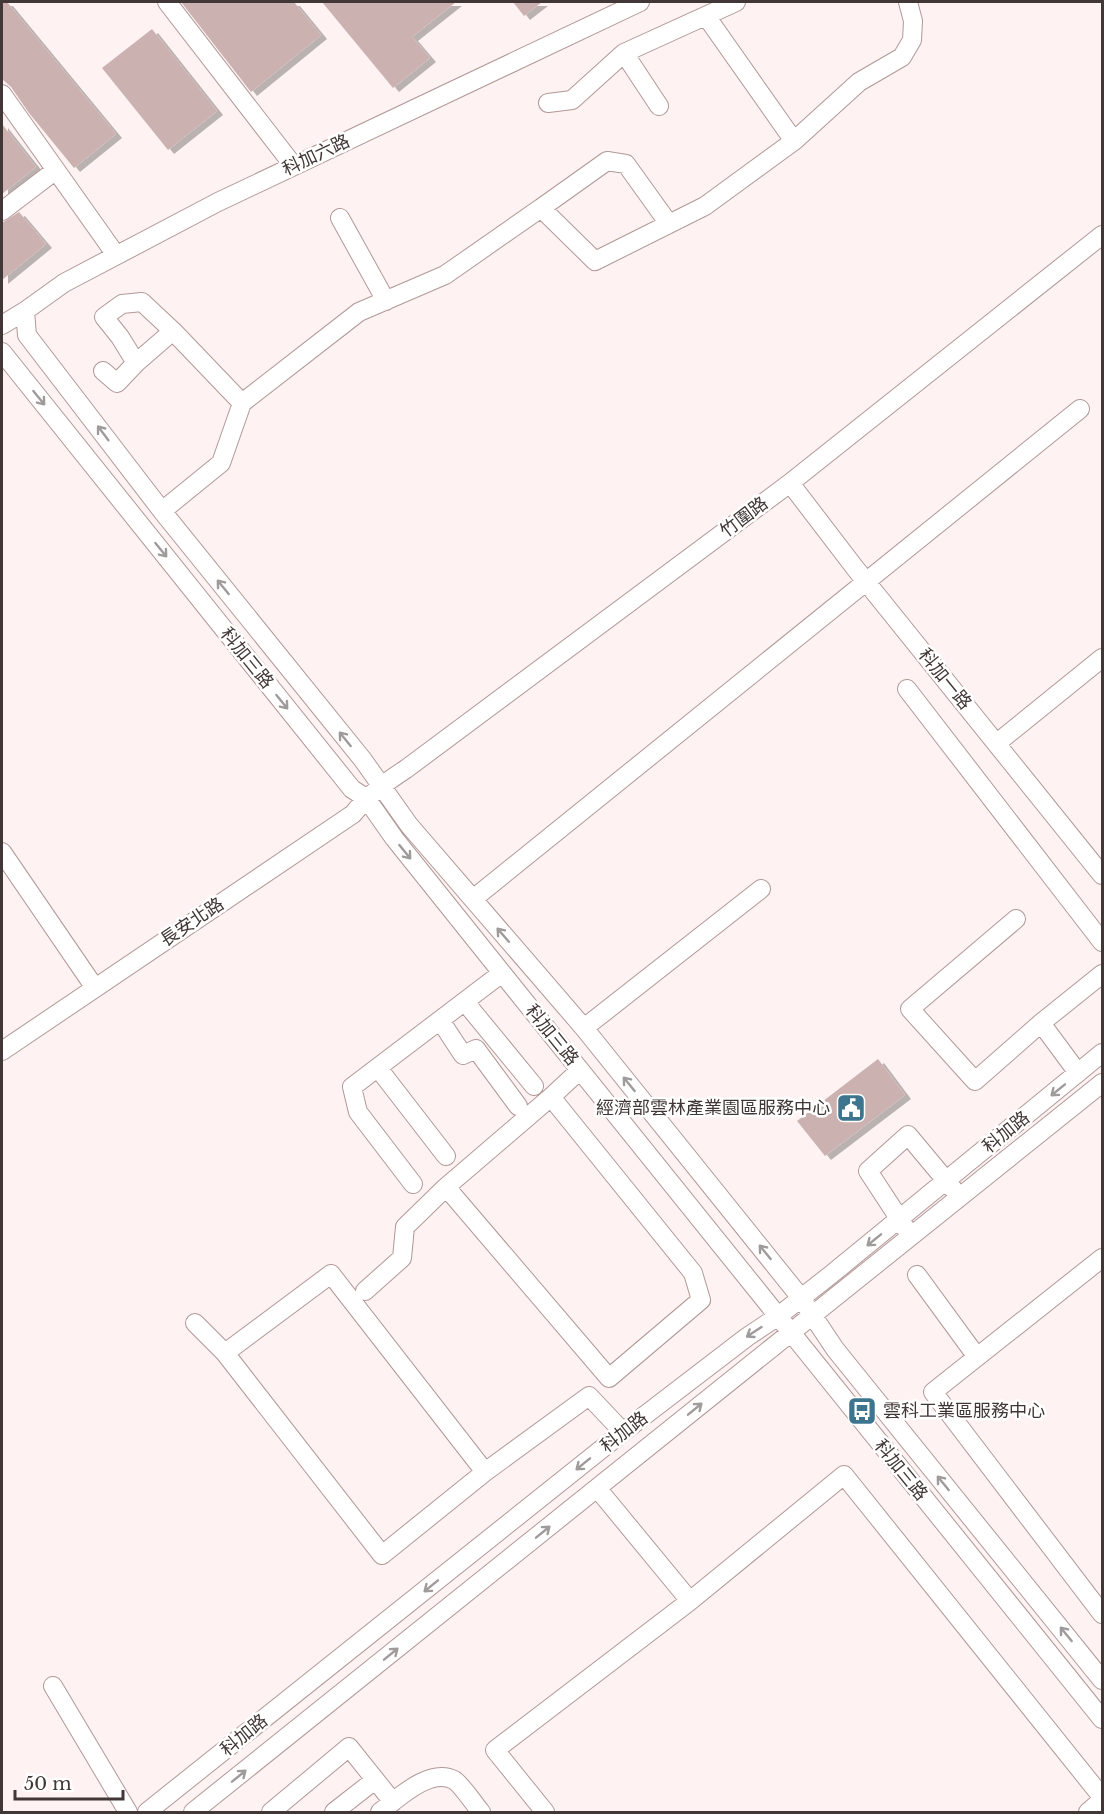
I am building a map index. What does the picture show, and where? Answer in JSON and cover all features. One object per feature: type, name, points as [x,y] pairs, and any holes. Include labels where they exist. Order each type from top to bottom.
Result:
[{"type":"street","points":[[167,2],[293,165]]},
{"type":"street","name":"科加六路","points":[[2,325],[64,283],[218,202],[640,2]]},
{"type":"street","points":[[548,103],[572,100],[624,53],[736,2]]},
{"type":"street","points":[[541,208],[595,261],[705,206],[794,141],[859,82],[902,57],[912,40],[913,21],[908,2]]},
{"type":"street","points":[[706,16],[794,141]]},
{"type":"street","points":[[624,53],[659,106]]},
{"type":"street","points":[[2,94],[116,255]]},
{"type":"street","points":[[162,511],[221,463],[242,403],[360,312],[444,275],[607,162],[626,164],[669,224]]},
{"type":"street","points":[[2,212],[56,170]]},
{"type":"street","points":[[340,218],[386,301]]},
{"type":"street","name":"竹圍路","points":[[375,791],[790,483],[1102,235]]},
{"type":"street","points":[[136,363],[104,317],[122,304],[142,302],[242,403]]},
{"type":"street","name":"科加三路","points":[[25,311],[27,335],[375,791],[410,825],[584,1029],[801,1298],[835,1349],[1102,1680]]},
{"type":"street","points":[[103,370],[117,383],[172,331]]},
{"type":"street","name":"科加三路","points":[[2,352],[352,789],[375,791]]},
{"type":"street","points":[[472,899],[1080,409]]},
{"type":"street","name":"科加一路","points":[[790,483],[1102,875]]},
{"type":"street","points":[[998,743],[1102,658]]},
{"type":"street","points":[[908,689],[1102,942]]},
{"type":"street","name":"科加三路","points":[[375,791],[394,838],[1102,1719]]},
{"type":"street","name":"長安北路","points":[[2,1051],[353,814],[375,791]]},
{"type":"street","points":[[2,852],[95,988]]},
{"type":"street","points":[[584,1029],[761,889]]},
{"type":"street","points":[[1016,919],[910,1009],[975,1082],[1041,1023],[1102,975]]},
{"type":"street","points":[[413,1184],[358,1112],[352,1088],[502,973]]},
{"type":"street","points":[[465,1002],[534,1086]]},
{"type":"street","points":[[440,1020],[463,1055],[476,1049],[518,1106]]},
{"type":"street","points":[[1041,1023],[1078,1073]]},
{"type":"street","name":"科加路","points":[[147,1812],[622,1432],[801,1298],[1102,1053]]},
{"type":"street","points":[[378,1068],[446,1155]]},
{"type":"street","points":[[365,1291],[402,1258],[405,1227],[446,1187],[580,1070]]},
{"type":"street","name":"科加路","points":[[193,1812],[1102,1083]]},
{"type":"street","points":[[195,1323],[225,1353],[382,1554],[485,1472],[589,1396],[701,1300],[693,1273],[551,1097]]},
{"type":"street","points":[[911,1236],[868,1171],[908,1135],[960,1197]]},
{"type":"street","points":[[446,1187],[609,1378]]},
{"type":"street","points":[[1102,1258],[933,1392],[1102,1614]]},
{"type":"street","points":[[225,1353],[331,1274],[485,1472]]},
{"type":"street","points":[[917,1275],[977,1357]]},
{"type":"street","points":[[589,1396],[622,1432]]},
{"type":"street","points":[[545,1812],[495,1750],[690,1601],[844,1475],[1102,1799],[1088,1812]]},
{"type":"street","points":[[597,1488],[690,1601]]},
{"type":"street","points":[[53,1686],[128,1812]]},
{"type":"street","points":[[271,1812],[349,1747],[375,1780],[386,1807],[412,1787],[431,1779],[444,1777],[455,1781],[481,1812]]},
{"type":"street","points":[[334,1812],[375,1780]]},
{"type":"building","points":[[2,2],[7,2],[116,134],[74,168],[11,87],[2,79]]},
{"type":"building","points":[[181,2],[294,2],[321,35],[251,92]]},
{"type":"building","points":[[322,2],[456,2],[412,37],[430,58],[393,88]]},
{"type":"building","points":[[513,2],[542,2],[524,16]]},
{"type":"building","points":[[152,29],[217,111],[168,150],[102,68]]},
{"type":"building","points":[[2,124],[36,167],[2,194]]},
{"type":"building","points":[[19,212],[46,244],[2,280],[2,223]]},
{"type":"building","name":"經濟部雲林產業園區服務中心","points":[[878,1059],[905,1095],[825,1156],[797,1121]]},
{"type":"place","name":"經濟部雲林產業園區服務中心","points":[[851,1108]]},
{"type":"place","name":"雲科工業區服務中心","points":[[862,1411]]}]
